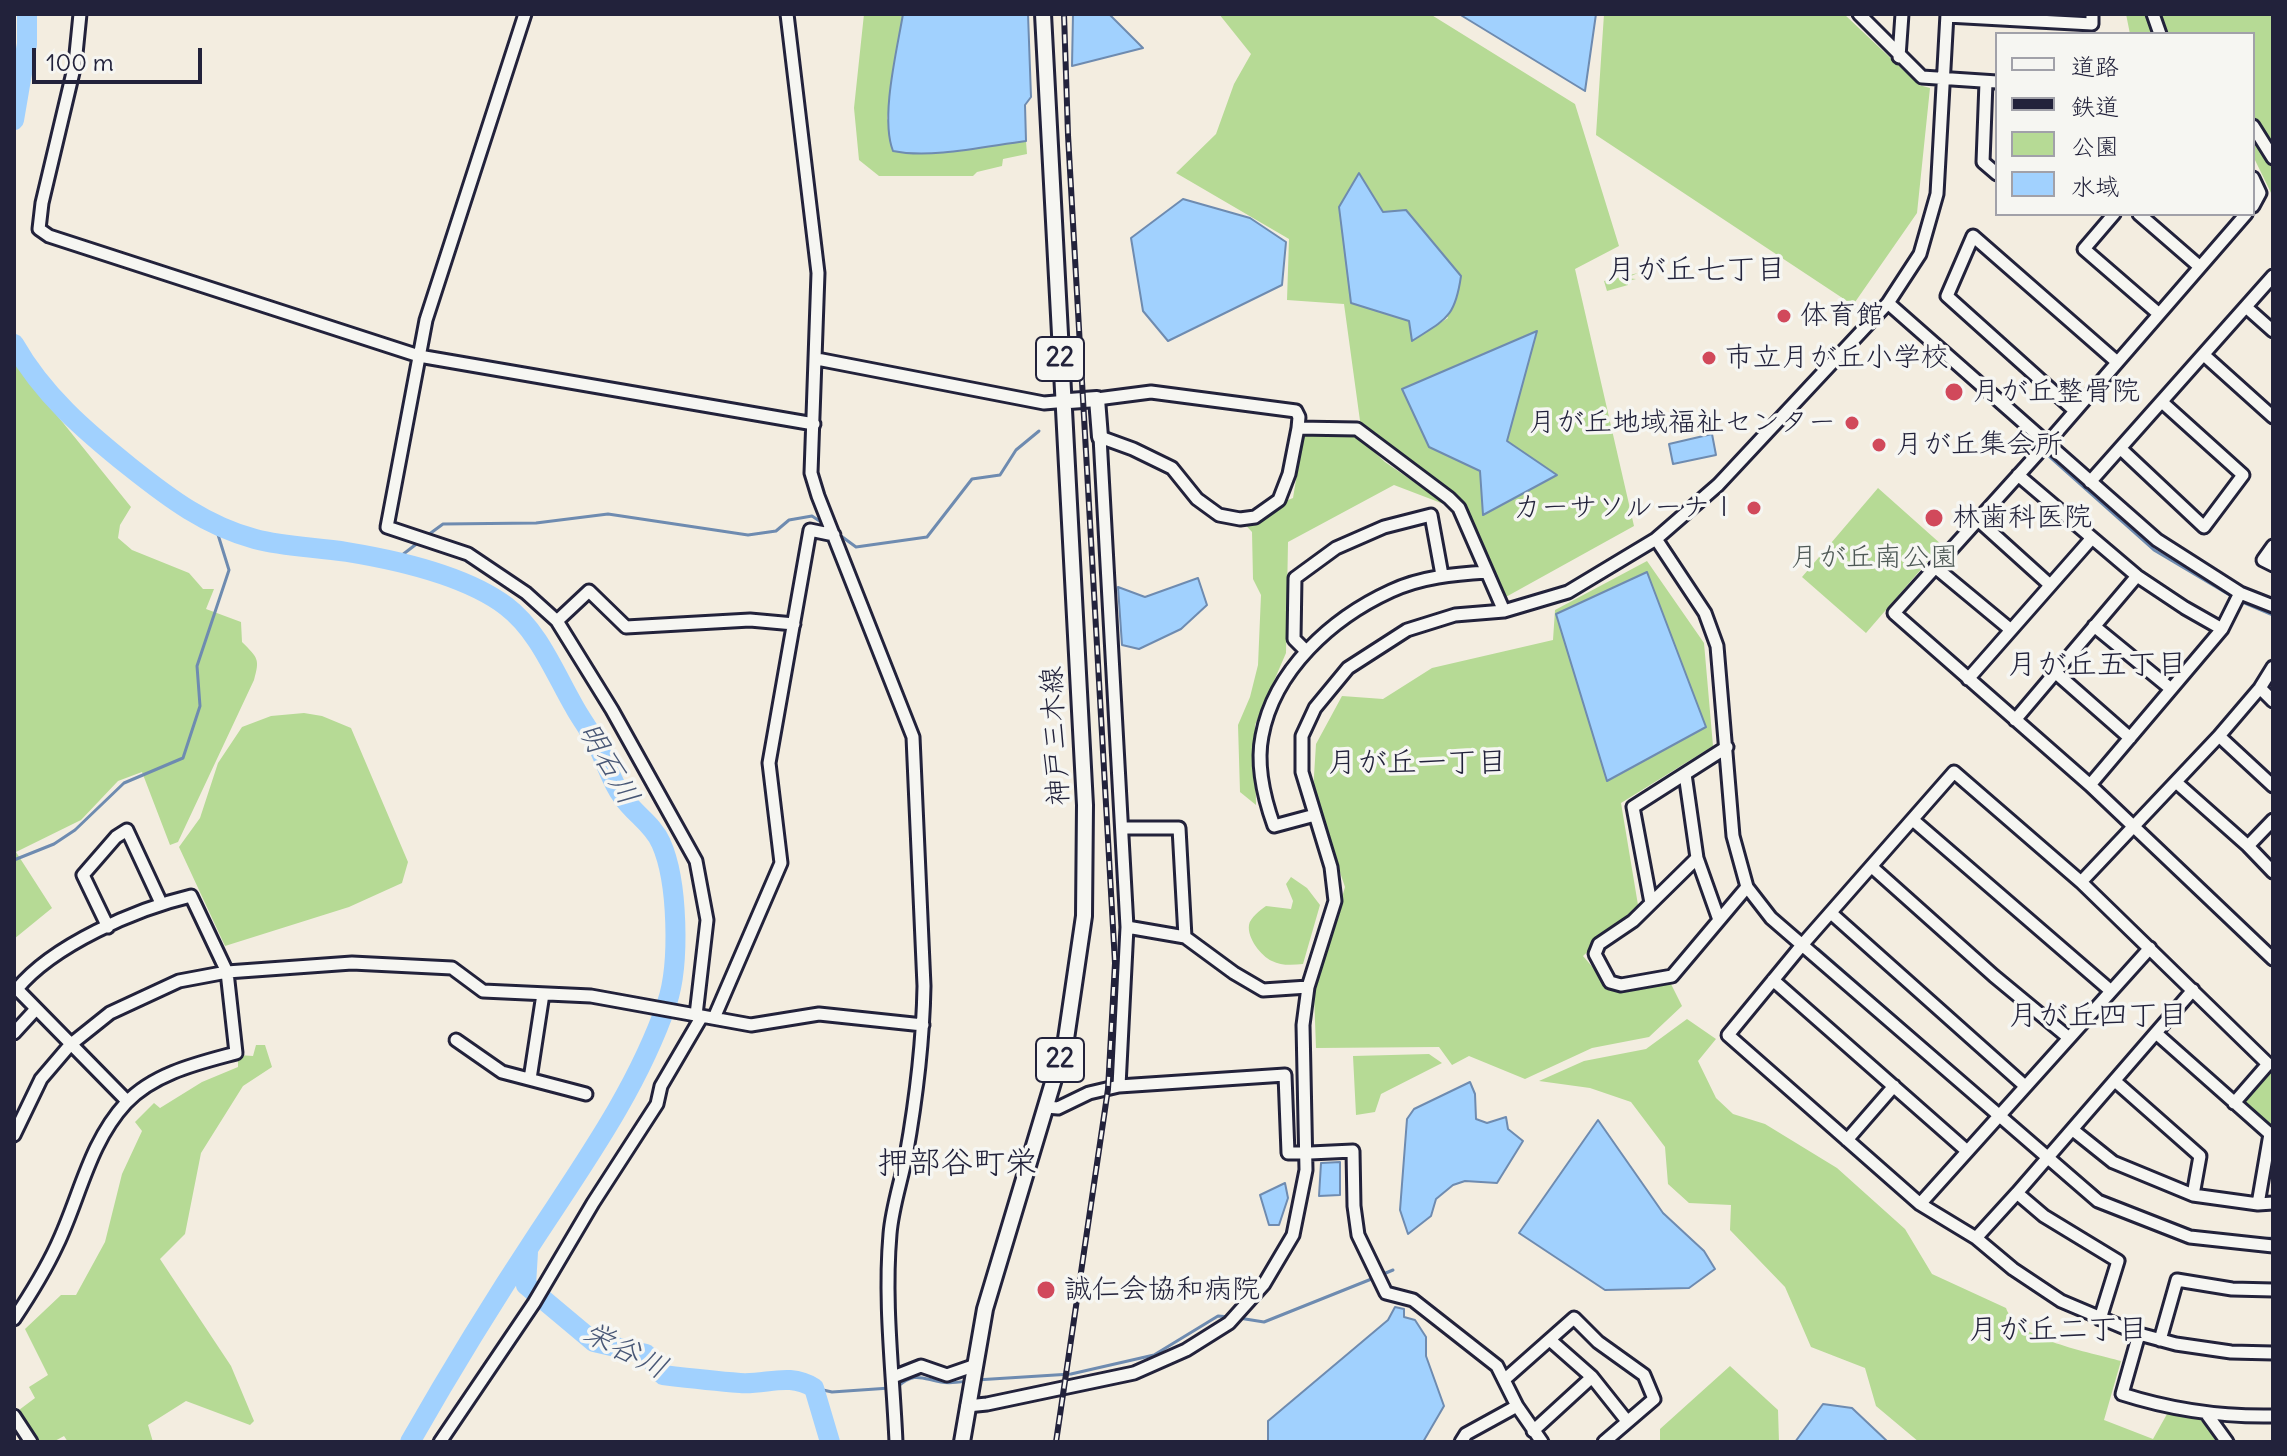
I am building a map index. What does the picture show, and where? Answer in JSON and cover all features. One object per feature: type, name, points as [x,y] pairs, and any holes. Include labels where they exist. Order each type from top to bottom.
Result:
[{"type":"main road","name":"神戸三木線","points":[[962,1442],[985,1309],[1066,1039],[1084,916],[1085,805],[1043,14]]},
{"type":"main road","points":[[1066,402],[1097,399],[1100,437]]},
{"type":"street","points":[[80,14],[75,64],[42,203],[39,229],[49,236],[419,356],[814,424]]},
{"type":"street","points":[[525,14],[426,320],[387,527],[468,554],[526,593],[557,621],[612,710],[696,861],[707,920],[704,1016]]},
{"type":"street","points":[[787,14],[818,273],[811,473],[913,737],[924,986],[923,1025],[906,1154],[890,1230],[888,1271],[896,1442]]},
{"type":"street","points":[[1859,14],[1922,77],[1991,82],[1983,162],[1995,172]]},
{"type":"street","points":[[1899,57],[1902,14]]},
{"type":"street","points":[[967,1406],[1134,1373],[1186,1350],[1229,1323],[1264,1284],[1293,1235],[1308,1153],[1303,1025],[1308,987],[1335,901],[1331,867],[1302,772],[1302,736],[1315,708],[1348,668],[1407,630],[1455,615],[1504,611],[1568,592],[1656,539],[1718,485],[1888,303],[1920,254],[1931,224],[1937,194],[1947,15],[2092,24],[2092,14]]},
{"type":"street","points":[[2255,129],[2273,158]]},
{"type":"street","points":[[2255,182],[2260,193],[2255,202]]},
{"type":"street","points":[[2112,216],[2084,249],[2159,314]]},
{"type":"street","points":[[2141,216],[2200,267]]},
{"type":"street","points":[[2240,216],[2200,267],[2075,411],[1894,613],[2090,785],[2273,959]]},
{"type":"street","points":[[2075,411],[1947,296],[1973,236],[2117,362]]},
{"type":"street","points":[[2090,482],[2273,276]]},
{"type":"street","points":[[1888,303],[2157,540],[2240,593],[2273,606]]},
{"type":"street","points":[[2246,307],[2273,331]]},
{"type":"street","points":[[2204,355],[2273,417]]},
{"type":"street","points":[[817,359],[1044,403],[1066,402]]},
{"type":"street","points":[[1097,399],[1151,392],[1296,411],[1299,417],[1289,474],[1279,500],[1255,517],[1240,519],[1219,515],[1197,499],[1172,468],[1100,437],[1127,927],[1119,1086]]},
{"type":"street","points":[[2120,448],[2204,527],[2243,475],[2162,402]]},
{"type":"street","points":[[1298,428],[1357,429],[1449,498],[1459,508],[1504,611]]},
{"type":"street","points":[[2018,475],[2137,576],[2222,629]]},
{"type":"street","points":[[1306,651],[1294,639],[1295,578],[1336,548],[1384,527],[1431,515],[1442,575]]},
{"type":"street","points":[[1978,520],[2050,585]]},
{"type":"street","points":[[440,1442],[534,1303],[657,1104],[661,1086],[704,1016],[781,863],[769,763],[810,530],[834,535]]},
{"type":"street","points":[[1968,679],[2092,538]]},
{"type":"street","points":[[1656,539],[1705,613],[1717,646],[1733,836],[1747,887],[1771,918],[2098,1201],[2190,1237],[2273,1246]]},
{"type":"street","points":[[2273,546],[2263,560],[2273,565]]},
{"type":"street","points":[[1935,567],[2011,630]]},
{"type":"street","points":[[1315,815],[1274,826],[1261,777],[1262,737],[1276,690],[1306,651],[1365,605],[1392,590],[1442,575],[1487,572]]},
{"type":"street","points":[[2015,720],[2137,576]]},
{"type":"street","points":[[557,621],[589,591],[626,627],[750,620],[794,624]]},
{"type":"street","points":[[2090,785],[2222,629],[2240,593]]},
{"type":"street","points":[[2094,626],[2171,689]]},
{"type":"street","points":[[2081,882],[2219,736],[2260,688],[2273,667]]},
{"type":"street","points":[[2055,672],[2130,738]]},
{"type":"street","points":[[2260,688],[2273,701]]},
{"type":"street","points":[[2219,736],[2273,786]]},
{"type":"street","points":[[1651,903],[1633,807],[1727,747]]},
{"type":"street","points":[[2234,1103],[2268,1064],[2081,882],[1954,772],[1802,945],[1728,1035],[1920,1204],[1976,1238],[2013,1269],[2061,1301],[2100,1319],[2160,1340],[2231,1352],[2273,1353]]},
{"type":"street","points":[[1685,774],[1697,858],[1719,920]]},
{"type":"street","points":[[2177,783],[2273,872]]},
{"type":"street","points":[[1913,820],[2111,991]]},
{"type":"street","points":[[2248,846],[2273,820]]},
{"type":"street","points":[[1122,828],[1179,828],[1185,937]]},
{"type":"street","points":[[108,927],[83,875],[116,837],[127,830],[161,903]]},
{"type":"street","points":[[1697,858],[1625,928],[1599,944],[1595,954],[1610,982],[1621,985],[1672,976],[1747,887]]},
{"type":"street","points":[[1872,867],[2069,1038]]},
{"type":"street","points":[[14,1319],[38,1284],[58,1244],[98,1142],[127,1101],[186,1066],[236,1053],[227,972],[191,896],[161,903],[81,939],[25,979],[17,989],[127,1101]]},
{"type":"street","points":[[1831,913],[2025,1086]]},
{"type":"street","points":[[1127,927],[1185,937],[1263,990],[1308,987]]},
{"type":"street","points":[[1920,1204],[2150,948]]},
{"type":"street","points":[[14,1135],[41,1079],[70,1045],[110,1013],[179,981],[227,972],[352,963],[452,968],[483,991],[591,996],[751,1025],[819,1014],[923,1025]]},
{"type":"street","points":[[1773,980],[1967,1151]]},
{"type":"street","points":[[1976,1238],[2193,990]]},
{"type":"street","points":[[530,1079],[543,994]]},
{"type":"street","points":[[14,1033],[36,1009]]},
{"type":"street","points":[[2156,1033],[2271,1135],[2258,1204]]},
{"type":"street","points":[[456,1040],[502,1072],[586,1094]]},
{"type":"street","points":[[1046,1107],[1058,1108],[1089,1093],[1119,1086],[1285,1075],[1288,1153],[1353,1151],[1358,1235],[1386,1293],[1413,1300],[1497,1366],[1517,1406],[1542,1442]]},
{"type":"street","points":[[2115,1081],[2200,1156],[2193,1195]]},
{"type":"street","points":[[1847,1140],[1894,1086]]},
{"type":"street","points":[[2073,1130],[2113,1162],[2193,1195],[2258,1204],[2273,1203]]},
{"type":"street","points":[[2017,1193],[2044,1216],[2118,1261],[2100,1319]]},
{"type":"street","points":[[2160,1340],[2177,1280],[2232,1289],[2273,1290]]},
{"type":"street","points":[[1504,1380],[1574,1318],[1598,1342],[1644,1375],[1654,1399],[1604,1442]]},
{"type":"street","points":[[2139,1334],[2122,1394],[2149,1403],[2206,1413],[2273,1416]]},
{"type":"street","points":[[1550,1340],[1592,1377],[1627,1421]]},
{"type":"street","points":[[893,1380],[921,1366],[947,1375],[972,1375]]},
{"type":"street","points":[[1533,1431],[1592,1377]]},
{"type":"street","points":[[1461,1442],[1466,1434],[1517,1406]]},
{"type":"street","points":[[2206,1413],[2227,1442]]},
{"type":"street","points":[[14,1416],[31,1442]]},
{"type":"green space","points":[[864,14],[903,14],[887,119],[945,151],[1026,141],[1027,154],[1003,159],[1002,166],[977,172],[973,176],[879,176],[859,160],[854,108]]},
{"type":"green space","points":[[1219,14],[1430,14],[1575,104],[1619,246],[1575,269],[1634,526],[1504,598],[1484,547],[1460,499],[1361,428],[1344,304],[1287,300],[1289,239],[1176,173],[1216,134],[1234,84],[1251,54]],"holes":[[[1359,174],[1448,318],[1412,340],[1410,321]],[[1536,332],[1507,442],[1556,475],[1483,514],[1480,471]]]},
{"type":"green space","points":[[1604,14],[1844,14],[1919,85],[1930,88],[1917,213],[1853,305],[1596,135]]},
{"type":"green space","points":[[2126,14],[2273,14],[2273,197],[2255,160],[2255,32],[2130,32]]},
{"type":"green space","points":[[1638,273],[1626,278],[1636,279],[1628,281],[1628,285],[1607,291],[1604,281]]},
{"type":"green space","points":[[14,362],[131,507],[120,525],[118,538],[132,550],[189,573],[203,589],[214,589],[206,609],[241,622],[242,642],[254,656],[257,667],[254,680],[178,842],[170,845],[142,772],[118,781],[81,820],[16,852],[52,908],[14,939]]},
{"type":"green space","points":[[1304,431],[1356,435],[1385,462],[1449,506],[1394,485],[1288,542],[1286,653],[1255,725],[1256,805],[1240,792],[1238,725],[1250,697],[1258,665],[1261,595],[1253,579],[1252,532],[1240,519],[1293,498]]},
{"type":"green space","name":"月が丘南公園","points":[[1878,488],[1942,545],[1866,633],[1802,577]]},
{"type":"green space","points":[[1647,561],[1704,643],[1713,746],[1621,803],[1638,905],[1583,956],[1604,979],[1620,988],[1670,982],[1682,1006],[1649,1037],[1592,1048],[1525,1079],[1469,1056],[1452,1065],[1439,1047],[1316,1048],[1314,994],[1345,887],[1313,792],[1316,744],[1342,696],[1383,699],[1432,668],[1553,640],[1555,610]]},
{"type":"green space","points":[[304,713],[322,716],[351,728],[408,862],[402,883],[349,907],[225,946],[179,847],[200,818],[218,763],[242,727],[271,716]]},
{"type":"green space","points":[[1291,877],[1307,888],[1320,905],[1303,964],[1287,965],[1268,959],[1259,951],[1252,941],[1249,925],[1266,906],[1291,909],[1293,901],[1286,884]]},
{"type":"green space","points":[[1687,1019],[1716,1039],[1698,1061],[1716,1098],[1733,1114],[1765,1124],[1837,1168],[1905,1229],[1932,1274],[2006,1308],[2024,1329],[2039,1336],[2121,1361],[2104,1420],[2153,1439],[2167,1414],[2201,1418],[2218,1442],[1919,1442],[1876,1406],[1865,1368],[1811,1347],[1785,1287],[1730,1230],[1731,1205],[1689,1203],[1668,1184],[1665,1147],[1631,1102],[1590,1088],[1539,1081],[1584,1061],[1646,1049]]},
{"type":"green space","points":[[256,1045],[265,1045],[272,1067],[243,1086],[201,1153],[185,1234],[160,1259],[231,1366],[254,1421],[250,1425],[186,1401],[148,1425],[153,1442],[68,1442],[64,1436],[53,1442],[40,1442],[19,1410],[35,1398],[29,1387],[48,1375],[25,1329],[61,1295],[76,1295],[105,1242],[122,1174],[142,1131],[135,1122],[154,1103],[160,1108],[202,1082],[238,1067],[238,1055],[253,1056]]},
{"type":"green space","points":[[1429,1054],[1442,1063],[1381,1094],[1375,1112],[1356,1115],[1353,1056]]},
{"type":"green space","points":[[2273,1065],[2273,1130],[2245,1107],[2243,1098]]},
{"type":"green space","points":[[1730,1366],[1778,1410],[1779,1442],[1660,1442],[1660,1429]]},
{"type":"water","points":[[903,14],[1028,14],[1031,97],[1025,105],[1026,141],[941,153],[893,151],[889,137],[889,103]]},
{"type":"water","points":[[1073,14],[1109,14],[1143,48],[1072,66]]},
{"type":"water","points":[[1459,14],[1596,14],[1585,91]]},
{"type":"water","points":[[1359,173],[1383,212],[1406,210],[1461,276],[1456,301],[1447,316],[1412,341],[1409,321],[1351,303],[1339,207]]},
{"type":"water","points":[[1183,199],[1250,218],[1286,242],[1282,285],[1168,341],[1143,311],[1131,238]]},
{"type":"water","points":[[1537,331],[1507,441],[1557,475],[1483,515],[1480,471],[1429,447],[1402,389]]},
{"type":"water","points":[[1712,434],[1716,455],[1673,464],[1669,444]]},
{"type":"water","points":[[1647,572],[1706,727],[1607,781],[1556,614]]},
{"type":"water","points":[[1198,578],[1207,605],[1181,629],[1139,649],[1122,645],[1118,587],[1145,597]]},
{"type":"water","points":[[1470,1082],[1475,1094],[1476,1119],[1487,1123],[1506,1117],[1508,1129],[1523,1141],[1497,1183],[1465,1181],[1453,1185],[1436,1199],[1431,1216],[1408,1234],[1400,1210],[1407,1119],[1414,1109]]},
{"type":"water","points":[[1598,1120],[1663,1213],[1704,1251],[1715,1269],[1689,1288],[1605,1290],[1519,1233]]},
{"type":"water","points":[[1340,1162],[1340,1195],[1319,1196],[1321,1163]]},
{"type":"water","points":[[1285,1183],[1288,1198],[1279,1225],[1269,1225],[1260,1195]]},
{"type":"water","points":[[1395,1307],[1404,1309],[1404,1317],[1415,1320],[1426,1337],[1426,1356],[1444,1406],[1423,1442],[1268,1442],[1268,1421],[1388,1320]]},
{"type":"water","points":[[1823,1404],[1852,1408],[1888,1442],[1795,1442]]},
{"type":"waterway","name":"明石川","points":[[14,120],[27,44],[27,14]]},
{"type":"waterway","name":"明石川","points":[[14,344],[38,380],[81,426],[159,490],[204,519],[266,542],[366,555],[430,571],[471,586],[506,606],[537,640],[599,748],[618,790],[653,830],[667,859],[674,900],[674,967],[667,1003],[642,1064],[610,1122],[489,1309],[410,1442]]},
{"type":"waterway","points":[[837,533],[856,547],[927,537],[972,479],[1000,475],[1016,450],[1039,431]]},
{"type":"waterway","points":[[2043,451],[2154,550],[2233,597]]},
{"type":"waterway","points":[[428,535],[443,524],[536,523],[608,514],[748,535],[776,531],[789,520],[812,516],[824,524]]},
{"type":"waterway","points":[[14,860],[54,844],[75,830],[124,783],[183,758],[200,706],[197,666],[229,570],[215,525]]},
{"type":"waterway","points":[[393,562],[419,542]]},
{"type":"waterway","points":[[2240,601],[2273,615]]},
{"type":"waterway","points":[[1818,949],[2001,1109]]},
{"type":"waterway","points":[[2007,1114],[2031,1136]]},
{"type":"waterway","points":[[2058,1159],[2104,1197],[2183,1228]]},
{"type":"waterway","points":[[2257,1239],[2273,1238]]},
{"type":"waterway","name":"栄谷川","points":[[528,1252],[526,1285],[594,1342],[646,1354],[663,1375],[740,1383],[787,1380],[805,1383],[814,1388],[830,1442]]},
{"type":"waterway","points":[[1381,1275],[1393,1270]]},
{"type":"waterway","points":[[1239,1318],[1264,1322],[1374,1278]]},
{"type":"waterway","points":[[976,1380],[1071,1374],[1154,1355],[1218,1316],[1231,1317]]},
{"type":"waterway","points":[[897,1387],[918,1377],[948,1383],[969,1381]]},
{"type":"waterway","points":[[814,1388],[832,1392],[890,1388]]},
{"type":"railway","points":[[1056,1442],[1108,1089],[1115,963],[1068,135],[1064,14]]},
{"type":"place","name":"体育館","points":[[1784,316]]},
{"type":"place","name":"市立月が丘小学校","points":[[1709,358]]},
{"type":"place","name":"月が丘整骨院","points":[[1954,392]]},
{"type":"place","name":"月が丘地域福祉センター","points":[[1852,423]]},
{"type":"place","name":"月が丘集会所","points":[[1879,445]]},
{"type":"place","name":"カーサソルーナⅠ","points":[[1754,508]]},
{"type":"place","name":"林歯科医院","points":[[1934,518]]},
{"type":"place","name":"誠仁会協和病院","points":[[1046,1290]]},
{"type":"district","name":"月が丘七丁目","points":[[1696,270]]},
{"type":"district","name":"月が丘五丁目","points":[[2097,665]]},
{"type":"district","name":"月が丘一丁目","points":[[1417,763]]},
{"type":"district","name":"月が丘四丁目","points":[[2098,1016]]},
{"type":"district","name":"押部谷町栄","points":[[957,1164]]},
{"type":"district","name":"月が丘二丁目","points":[[2058,1330]]}]
